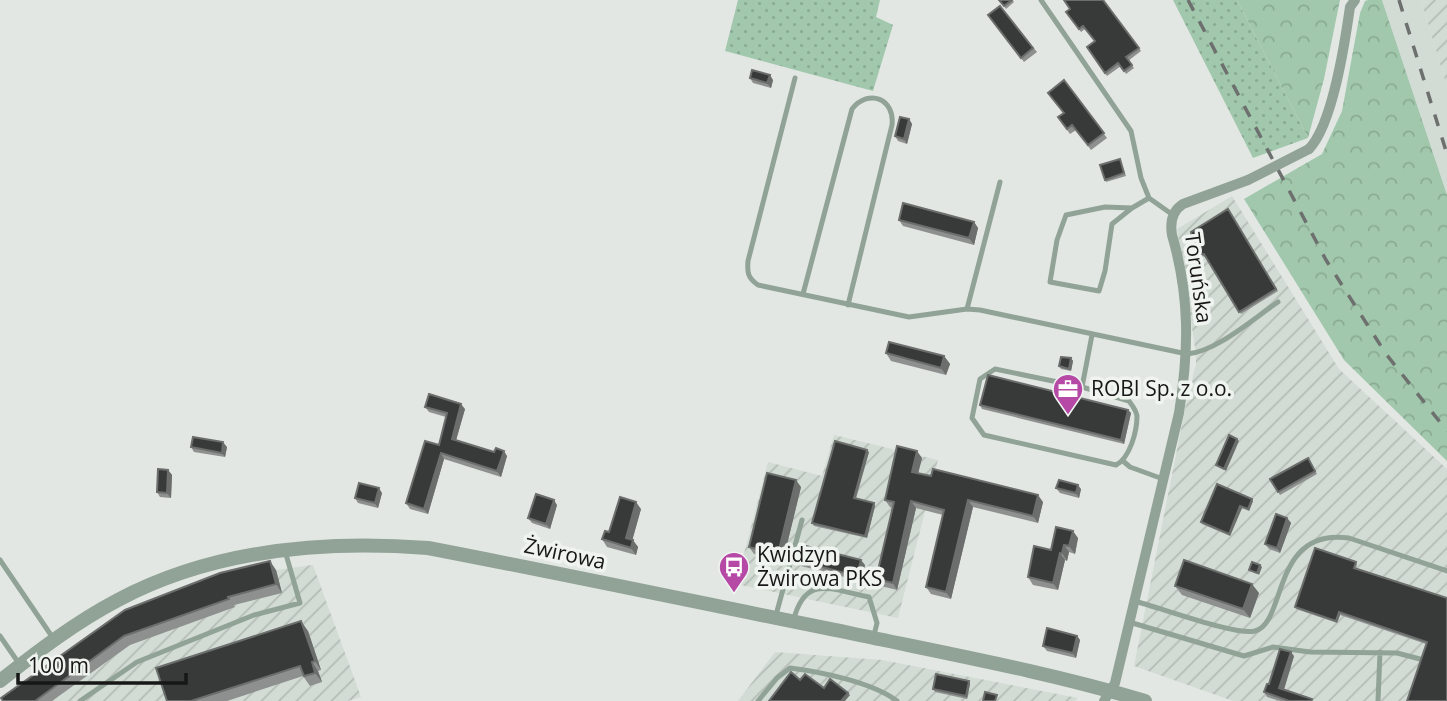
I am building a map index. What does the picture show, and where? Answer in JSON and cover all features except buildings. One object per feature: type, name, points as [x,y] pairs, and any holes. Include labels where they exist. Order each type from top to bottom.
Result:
[{"type":"street","name":"Toruńska","points":[[1108,696],[1135,601],[1179,413],[1187,354],[1186,297],[1172,235],[1173,215],[1183,204],[1248,180],[1310,149],[1321,133],[1338,79],[1350,7],[1355,0]]},
{"type":"street","name":"Żwirowa","points":[[0,681],[53,639],[119,599],[168,579],[218,562],[285,549],[375,544],[428,548],[776,618],[873,638],[1108,696],[1145,701]]},
{"type":"lane","points":[[1041,0],[1130,131],[1141,178],[1149,198],[1173,215]]},
{"type":"lane","points":[[795,78],[748,261],[747,272],[751,280],[758,285],[909,317],[967,309],[1187,354],[1196,354],[1210,348],[1278,302]]},
{"type":"lane","points":[[803,294],[852,109],[858,102],[870,97],[890,106],[892,125],[848,304]]},
{"type":"lane","points":[[967,309],[1000,182]]},
{"type":"lane","points":[[1132,208],[1105,207],[1066,215],[1050,282],[1099,291],[1112,224],[1149,198]]},
{"type":"lane","points":[[1082,387],[1092,335]]},
{"type":"lane","points":[[995,369],[1082,387],[1129,401],[1134,407],[1137,415],[1129,453],[1116,465],[984,435],[972,418],[980,379],[995,369]]},
{"type":"lane","points":[[1123,461],[1130,467],[1163,479]]},
{"type":"lane","points":[[776,618],[802,520]]},
{"type":"lane","points":[[1135,601],[1224,628],[1254,632],[1268,622],[1279,589],[1293,563],[1307,546],[1319,539],[1335,536],[1349,538],[1447,571]]},
{"type":"lane","points":[[79,701],[137,662],[254,615],[300,604],[285,549]]},
{"type":"lane","points":[[0,560],[53,639]]},
{"type":"lane","points":[[793,622],[804,595],[818,587],[869,597],[877,624],[873,638]]},
{"type":"lane","points":[[1129,622],[1244,656],[1273,647],[1310,652],[1397,653],[1420,659]]},
{"type":"lane","points":[[0,636],[20,665]]},
{"type":"lane","points":[[1378,701],[1380,652]]},
{"type":"lane","points":[[758,701],[777,678],[790,668],[811,670],[851,681],[888,694],[897,701]]},
{"type":"shaded area","points":[[1382,0],[1421,0],[1447,87],[1447,195]]},
{"type":"shaded area","points":[[1421,0],[1447,0],[1447,87]]},
{"type":"shaded area","points":[[1232,196],[1339,369],[1447,469],[1447,701],[1233,701],[1134,666],[1196,364],[1177,229]]},
{"type":"shaded area","points":[[834,435],[938,460],[898,618],[736,584],[768,462],[822,476]]},
{"type":"shaded area","points":[[313,565],[361,697],[348,701],[15,701],[276,570]]},
{"type":"shaded area","points":[[775,652],[882,660],[1078,698],[1075,701],[738,701]]},
{"type":"green space","points":[[738,0],[880,0],[876,17],[893,25],[873,91],[725,51]]},
{"type":"green space","points":[[1173,0],[1237,0],[1308,138],[1253,158]]},
{"type":"green space","points":[[1237,0],[1340,0],[1324,79],[1308,138]]},
{"type":"green space","points":[[1368,0],[1382,0],[1447,195],[1447,461],[1344,360],[1244,199],[1322,154],[1342,111],[1360,13]]},
{"type":"railway","points":[[1188,0],[1326,260],[1386,354],[1447,431]]},
{"type":"railway","points":[[1399,0],[1447,154]]},
{"type":"place","name":"ROBI Sp. z o.o.","points":[[1068,416]]},
{"type":"place","name":"Kwidzyn Żwirowa PKS","points":[[734,594]]}]
